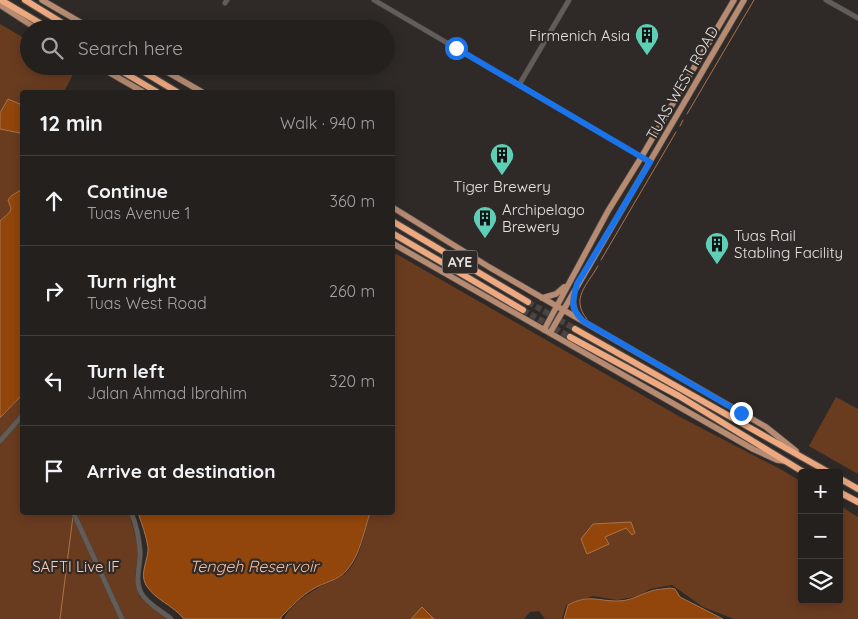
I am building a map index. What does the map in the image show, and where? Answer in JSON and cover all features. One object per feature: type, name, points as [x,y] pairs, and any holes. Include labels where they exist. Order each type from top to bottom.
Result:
[{"type":"highway","points":[[2,0],[35,20]]},
{"type":"highway","points":[[25,0],[57,20]]},
{"type":"highway","points":[[128,75],[154,90]]},
{"type":"highway","points":[[149,75],[175,90]]},
{"type":"highway","name":"AYE","points":[[395,223],[528,302]]},
{"type":"highway","name":"AYE","points":[[395,235],[523,310]]},
{"type":"highway","points":[[575,330],[823,469]]},
{"type":"highway","points":[[570,337],[679,396],[798,469]]},
{"type":"highway","points":[[843,480],[858,489]]},
{"type":"highway","points":[[843,494],[858,502]]},
{"type":"main road","name":"TUAS WEST ROAD","points":[[560,308],[570,280],[608,211],[734,0]]},
{"type":"main road","name":"TUAS WEST ROAD","points":[[547,331],[650,162],[744,0]]},
{"type":"main road","points":[[45,1],[77,20]]},
{"type":"main road","points":[[0,5],[23,20]]},
{"type":"main road","points":[[114,75],[140,90]]},
{"type":"main road","points":[[173,75],[199,90]]},
{"type":"main road","points":[[395,209],[542,298],[766,428],[803,457]]},
{"type":"main road","points":[[395,245],[753,449],[777,460],[784,461]]},
{"type":"main road","points":[[542,298],[556,294],[570,280]]},
{"type":"main road","points":[[577,284],[573,307],[576,314],[583,321]]},
{"type":"street","points":[[374,0],[650,162]]},
{"type":"street","points":[[519,85],[569,0]]},
{"type":"street","points":[[826,0],[858,18]]},
{"type":"street","points":[[0,441],[20,419]]},
{"type":"street","points":[[74,515],[122,619]]},
{"type":"street","points":[[132,515],[140,552],[137,576],[141,593],[149,602],[171,619]]},
{"type":"green space","points":[[0,24],[20,36],[20,75],[72,75],[65,90],[20,90],[20,192],[11,196],[8,200],[11,208],[10,212],[0,221]]},
{"type":"green space","points":[[395,253],[682,418],[798,480],[798,604],[843,604],[843,508],[858,517],[858,619],[734,619],[703,607],[672,585],[650,589],[639,596],[617,600],[593,596],[566,605],[562,619],[545,619],[539,611],[530,612],[524,619],[284,619],[290,609],[305,596],[345,574],[359,551],[369,515],[395,515]]},
{"type":"green space","name":"SAFTI Live IF","points":[[20,397],[20,515],[131,515],[130,516],[139,551],[135,576],[139,596],[167,619],[0,619],[0,419]]},
{"type":"green space","points":[[836,397],[858,409],[858,474],[809,446]]},
{"type":"water","points":[[8,99],[20,104],[20,133],[0,129],[0,113]]},
{"type":"water","points":[[20,191],[20,397],[0,418],[0,221],[10,212],[11,208],[8,200]]},
{"type":"water","name":"Tengeh Reservoir","points":[[139,515],[369,515],[358,550],[347,570],[339,577],[304,595],[281,619],[184,619],[154,595],[146,585],[144,571],[148,547]]},
{"type":"water","points":[[631,522],[635,533],[632,535],[626,528],[605,537],[609,544],[587,554],[581,539],[593,524]]},
{"type":"water","points":[[675,589],[680,597],[723,619],[564,619],[568,605],[575,602],[587,599],[622,601],[653,590]]},
{"type":"water","points":[[422,607],[434,619],[411,619]]},
{"type":"waterway","points":[[687,114],[754,0]]},
{"type":"waterway","points":[[680,126],[683,120]]},
{"type":"waterway","points":[[601,260],[676,132]]},
{"type":"waterway","points":[[587,319],[582,312],[580,298],[585,286],[598,266]]},
{"type":"waterway","points":[[60,619],[73,516]]},
{"type":"tunnel","points":[[528,302],[575,329]]},
{"type":"tunnel","points":[[523,310],[570,337]]},
{"type":"place","name":"Firmenich Asia","points":[[647,56]]},
{"type":"place","name":"Tiger Brewery","points":[[502,176]]},
{"type":"place","name":"Archipelago Brewery","points":[[485,239]]},
{"type":"place","name":"Tuas Rail Stabling Facility","points":[[717,265]]},
{"type":"route","points":[[456,48],[650,162],[577,284],[573,307],[576,314],[583,321],[741,413]]}]
